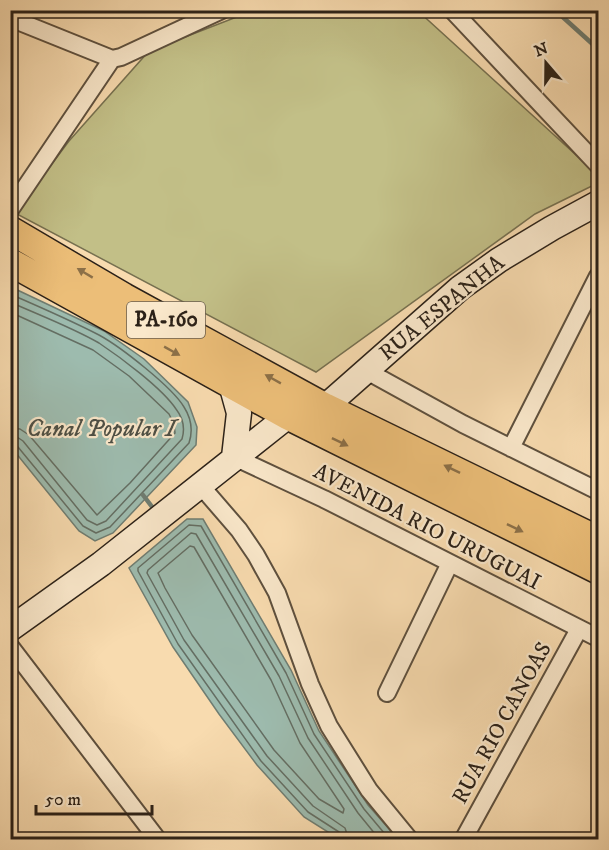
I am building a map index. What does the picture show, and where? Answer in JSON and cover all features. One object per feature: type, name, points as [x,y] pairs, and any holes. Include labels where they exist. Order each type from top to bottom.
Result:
[{"type":"main road","name":"PA-160","points":[[10,230],[118,308],[231,384],[288,416],[598,570]]},
{"type":"main road","name":"PA-160","points":[[10,262],[118,308],[325,406],[598,540]]},
{"type":"street","points":[[10,18],[112,59],[121,57],[222,10]]},
{"type":"street","points":[[452,10],[598,165]]},
{"type":"street","points":[[10,210],[112,59]]},
{"type":"street","name":"RUA ESPANHA","points":[[325,406],[460,288],[499,260],[598,203]]},
{"type":"street","points":[[511,448],[598,276]]},
{"type":"street","points":[[365,370],[511,448],[598,491]]},
{"type":"street","points":[[231,384],[239,413],[234,457]]},
{"type":"street","points":[[10,629],[100,564],[288,416]]},
{"type":"street","name":"AVENIDA RIO URUGUAI","points":[[234,457],[598,638]]},
{"type":"street","points":[[201,486],[239,530],[256,555],[277,593],[310,684],[329,726],[369,790],[410,840]]},
{"type":"street","points":[[387,693],[450,563]]},
{"type":"street","name":"RUA RIO CANOAS","points":[[463,840],[579,629]]},
{"type":"street","points":[[10,646],[158,840]]},
{"type":"shaded area","points":[[252,11],[418,11],[598,175],[598,183],[535,214],[316,372],[15,213],[69,141],[149,51]]},
{"type":"water","name":"Canal Popular I","points":[[11,287],[104,331],[144,359],[188,402],[197,427],[196,445],[113,533],[95,541],[79,531],[11,447]]},
{"type":"water","points":[[187,519],[203,519],[291,670],[319,731],[368,805],[398,839],[339,839],[304,817],[257,765],[173,647],[129,568]]},
{"type":"waterway","points":[[555,10],[598,49]]},
{"type":"waterway","points":[[143,495],[156,512]]}]
